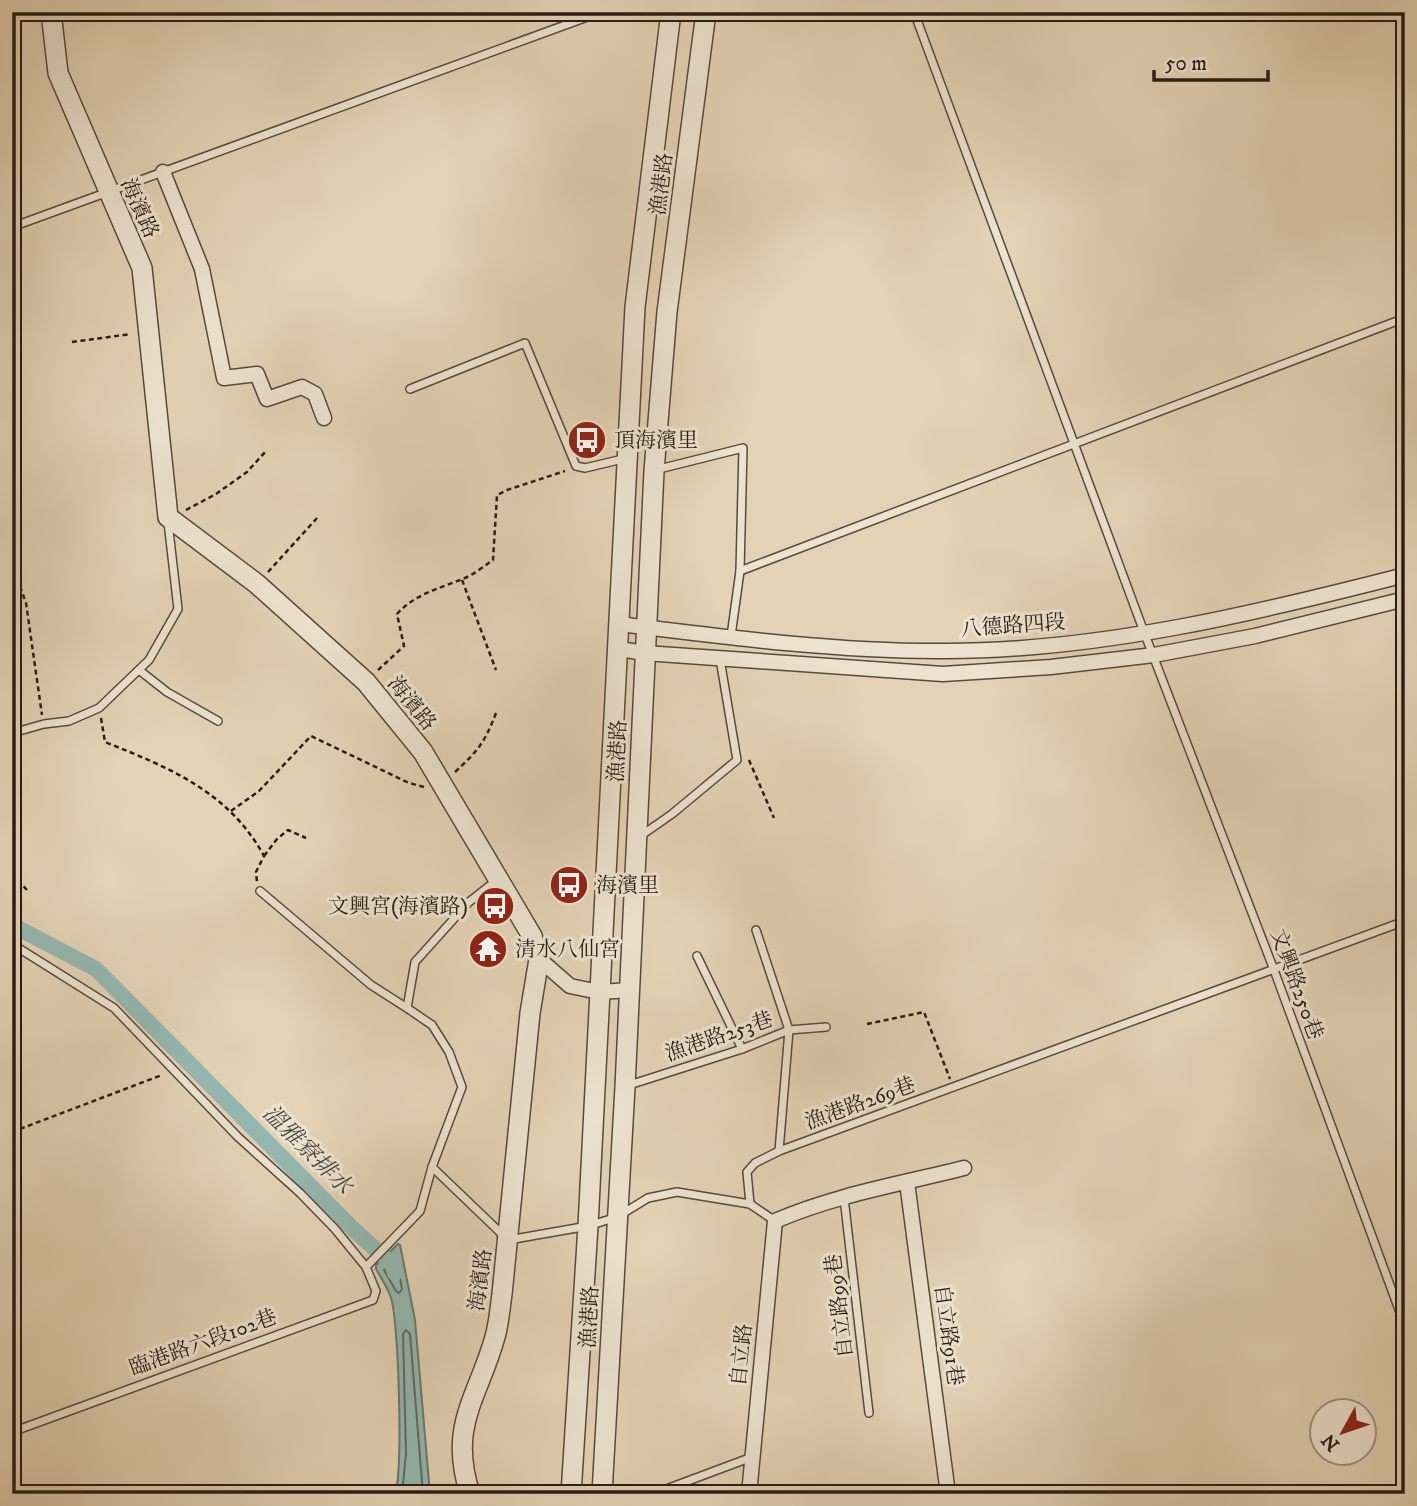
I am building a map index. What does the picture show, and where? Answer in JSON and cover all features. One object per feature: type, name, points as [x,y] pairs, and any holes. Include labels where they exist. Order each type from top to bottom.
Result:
[{"type":"street","name":"海濱路","points":[[51,12],[58,73],[142,268],[168,517],[257,584],[366,682],[423,752],[532,936],[539,959],[530,1013],[508,1240],[495,1336],[467,1409],[461,1441],[465,1478],[470,1494]]},
{"type":"street","name":"漁港路","points":[[571,1494],[588,1226],[635,307],[671,12]]},
{"type":"street","name":"漁港路","points":[[602,1494],[630,990],[654,471],[667,312],[706,12]]},
{"type":"street","points":[[163,173],[202,269],[225,378],[257,374],[267,399],[302,387],[315,394],[324,418]]},
{"type":"street","name":"八德路四段","points":[[619,624],[824,645],[946,652],[1049,646],[1265,611],[1405,575]]},
{"type":"street","name":"八德路四段","points":[[619,649],[720,659],[943,674],[1154,655],[1255,636],[1405,599]]},
{"type":"street","points":[[1087,640],[1091,662]]},
{"type":"street","points":[[539,959],[570,986],[599,992],[630,990]]},
{"type":"street","points":[[775,1221],[844,1196],[964,1168]]},
{"type":"street","name":"自立路91巷","points":[[907,1182],[948,1494]]},
{"type":"street","name":"自立路","points":[[749,1494],[775,1221]]},
{"type":"lane","points":[[12,227],[601,12]]},
{"type":"lane","name":"文興路250巷","points":[[914,12],[1405,1326]]},
{"type":"lane","points":[[740,571],[1405,318]]},
{"type":"lane","points":[[410,389],[525,343],[576,466],[585,468],[628,458]]},
{"type":"lane","points":[[654,471],[743,448],[740,571],[731,636]]},
{"type":"lane","points":[[12,733],[44,724],[69,721],[99,708],[149,660],[178,609],[168,517]]},
{"type":"lane","points":[[636,840],[737,760],[720,659]]},
{"type":"lane","points":[[139,670],[167,692],[218,721]]},
{"type":"lane","points":[[407,1008],[415,962],[469,902],[497,880]]},
{"type":"lane","points":[[12,944],[114,1007],[238,1137],[335,1229],[366,1267],[420,1211],[432,1167],[462,1087],[449,1052],[432,1025],[371,985],[260,891]]},
{"type":"lane","name":"漁港路269巷","points":[[750,1204],[747,1172],[755,1163],[779,1151],[1405,921]]},
{"type":"lane","points":[[756,929],[789,1030]]},
{"type":"lane","points":[[697,956],[742,1049]]},
{"type":"lane","name":"漁港路253巷","points":[[625,1087],[742,1049],[789,1030],[826,1027]]},
{"type":"lane","name":"漁港路269巷","points":[[779,1151],[789,1030]]},
{"type":"lane","points":[[432,1167],[508,1240],[588,1226],[617,1217],[648,1198],[677,1192],[750,1204],[775,1221]]},
{"type":"lane","name":"自立路99巷","points":[[844,1196],[869,1413]]},
{"type":"lane","name":"臨港路六段102巷","points":[[12,1432],[373,1300],[376,1291],[366,1267]]},
{"type":"lane","points":[[653,1494],[752,1457]]},
{"type":"path","points":[[72,342],[149,332]]},
{"type":"path","points":[[168,517],[178,515],[216,494],[247,472],[267,450]]},
{"type":"path","points":[[366,682],[404,646],[397,614],[406,604],[442,585],[462,580],[494,560],[497,495],[576,466]]},
{"type":"path","points":[[257,584],[317,517]]},
{"type":"path","points":[[12,572],[16,575],[26,603],[44,724]]},
{"type":"path","points":[[462,580],[496,670]]},
{"type":"path","points":[[99,708],[105,742],[191,780],[231,811],[264,856]]},
{"type":"path","points":[[231,811],[259,791],[311,736],[409,783],[444,790],[478,751],[487,737],[496,713]]},
{"type":"path","points":[[736,755],[746,754],[774,818]]},
{"type":"path","points":[[260,891],[256,872],[277,839],[288,830],[306,838]]},
{"type":"path","points":[[12,874],[27,890]]},
{"type":"path","points":[[867,1024],[924,1012],[953,1088]]},
{"type":"path","points":[[12,1132],[174,1070]]},
{"type":"water","points":[[398,1244],[415,1320],[430,1494],[395,1494],[399,1457],[396,1336],[391,1298],[376,1265]]},
{"type":"waterway","name":"溫雅寮排水","points":[[12,925],[96,969],[352,1228],[394,1266],[395,1273]]},
{"type":"place","name":"頂海濱里","points":[[587,440]]},
{"type":"place","name":"海濱里","points":[[569,885]]},
{"type":"place","name":"文興宮(海濱路)","points":[[495,906]]},
{"type":"place","name":"清水八仙宮","points":[[488,949]]}]
